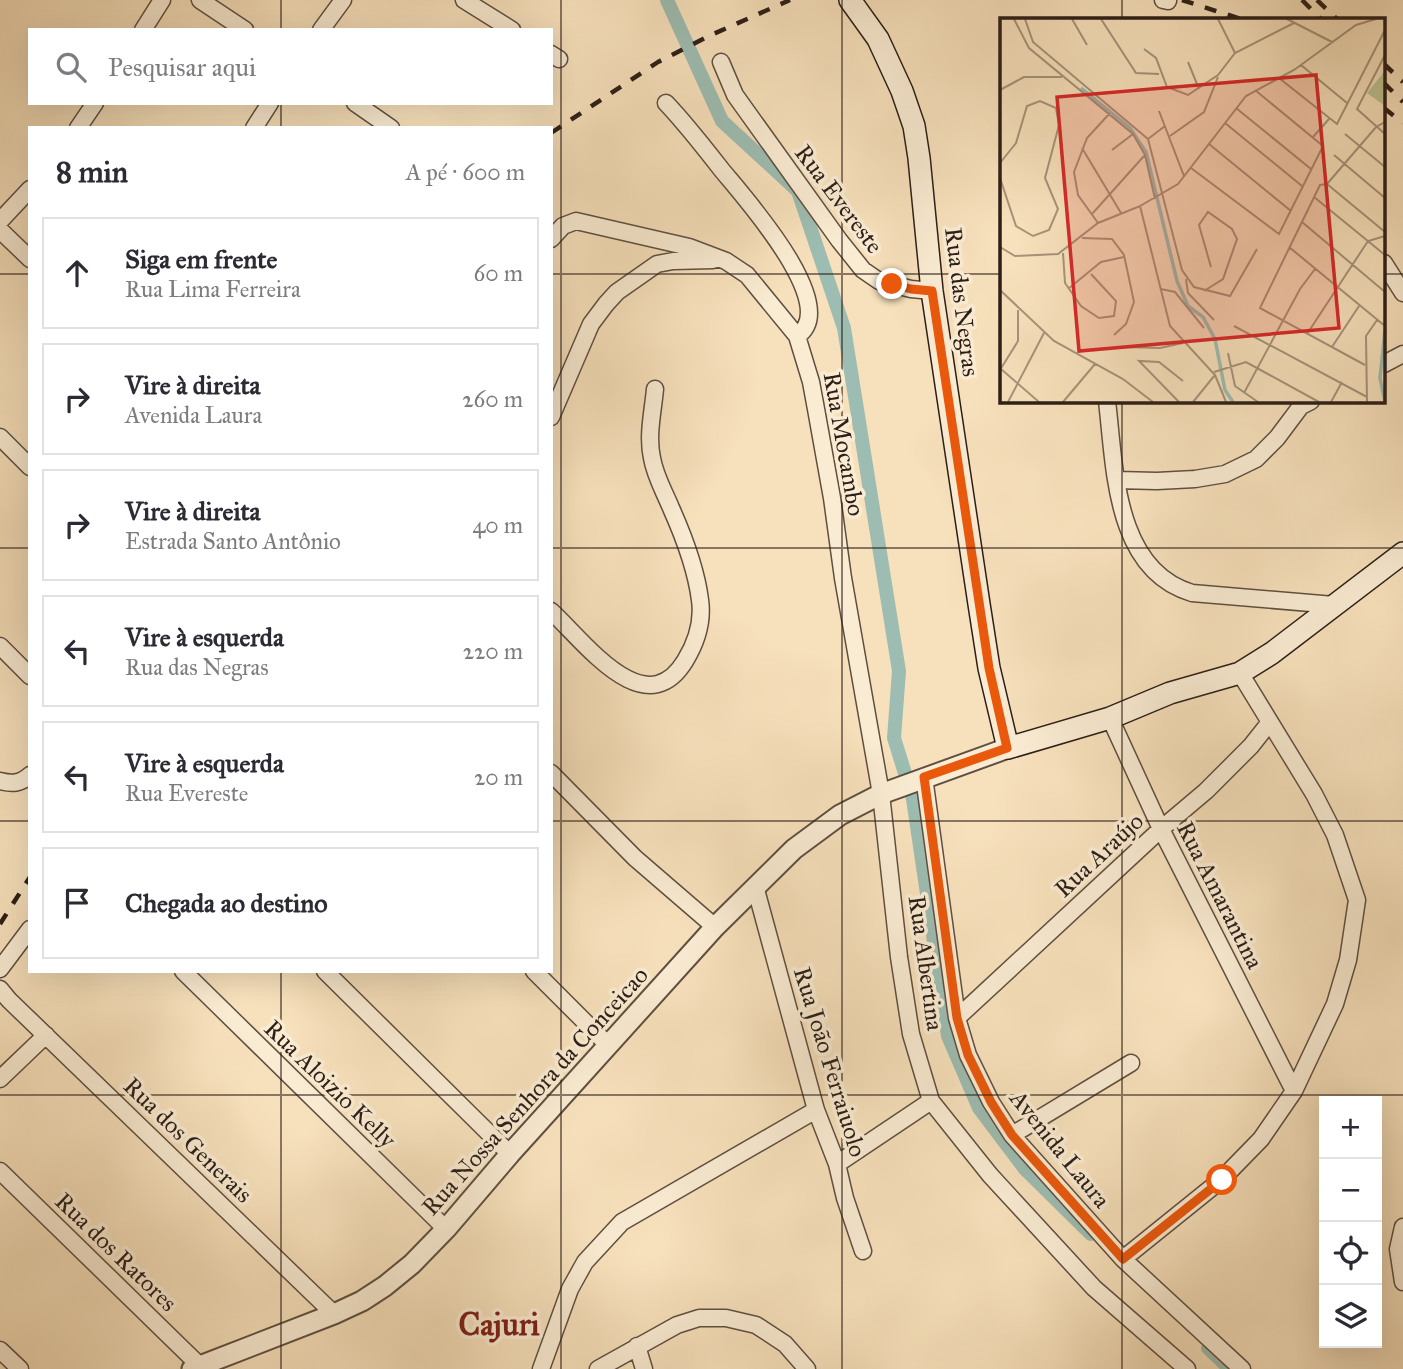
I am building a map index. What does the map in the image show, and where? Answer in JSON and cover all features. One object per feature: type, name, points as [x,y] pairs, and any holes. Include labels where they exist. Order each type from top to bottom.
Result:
[{"type":"main road","name":"Rua das Negras","points":[[850,0],[883,48],[914,126],[932,291],[989,668],[1007,748]]},
{"type":"main road","points":[[1007,748],[1110,718],[1170,693],[1240,673],[1272,653],[1403,553]]},
{"type":"street","points":[[144,28],[162,0]]},
{"type":"street","points":[[200,0],[242,28]]},
{"type":"street","points":[[322,28],[342,0]]},
{"type":"street","points":[[464,0],[509,28]]},
{"type":"street","name":"Rua Evereste","points":[[721,62],[735,95],[863,270],[879,281],[932,291]]},
{"type":"street","points":[[666,103],[764,222],[790,259],[803,285],[808,311],[807,325],[797,336]]},
{"type":"street","points":[[79,126],[94,105]]},
{"type":"street","points":[[255,126],[269,105]]},
{"type":"street","points":[[358,105],[388,126]]},
{"type":"street","points":[[0,221],[28,191]]},
{"type":"street","name":"Rua Mocambo","points":[[553,237],[563,226],[576,221],[689,247],[726,261],[747,275],[797,336],[811,382],[843,578],[886,792]]},
{"type":"street","points":[[0,230],[28,257]]},
{"type":"street","points":[[553,412],[591,324],[617,292],[657,264],[680,260],[726,261]]},
{"type":"street","points":[[1386,266],[1403,293]]},
{"type":"street","points":[[1386,364],[1403,354]]},
{"type":"street","points":[[553,613],[589,650],[635,684],[645,686],[664,683],[673,678],[689,654],[698,634],[700,601],[688,552],[652,460],[650,448],[655,389]]},
{"type":"street","points":[[1107,402],[1116,480],[1123,512],[1145,561],[1171,584],[1192,593],[1334,605]]},
{"type":"street","points":[[1116,480],[1183,480],[1226,474],[1256,459],[1266,450],[1303,402]]},
{"type":"street","points":[[0,437],[28,465]]},
{"type":"street","points":[[0,646],[28,674]]},
{"type":"street","points":[[1123,1259],[1222,1180],[1261,1139],[1294,1091],[1335,1004],[1348,960],[1357,901],[1335,835],[1314,794],[1240,673]]},
{"type":"street","name":"Rua Amarantina","points":[[1110,718],[1161,829],[1294,1091]]},
{"type":"street","name":"Rua Araújo","points":[[957,1018],[1161,829],[1206,791],[1251,746],[1270,722]]},
{"type":"street","name":"Rua Nossa Senhora da Conceicao","points":[[196,1368],[334,1314],[385,1286],[412,1264],[446,1229],[715,927],[794,849],[840,815],[886,792],[1007,748]]},
{"type":"street","points":[[553,775],[635,858],[715,927]]},
{"type":"street","points":[[0,781],[12,784],[22,782],[28,777]]},
{"type":"street","name":"Avenida Laura","points":[[918,780],[957,1018],[968,1055],[991,1102],[1012,1135],[1123,1259],[1242,1369]]},
{"type":"street","name":"Rua Albertina","points":[[886,792],[900,957],[909,1021],[931,1101],[990,1175],[1094,1288],[1187,1369]]},
{"type":"street","name":"Rua João Ferraiuolo","points":[[755,886],[816,1110],[837,1164],[863,1251]]},
{"type":"street","points":[[0,969],[28,932]]},
{"type":"street","name":"Rua Aloizio Kelly","points":[[185,973],[446,1229]]},
{"type":"street","points":[[326,973],[510,1154]]},
{"type":"street","points":[[536,973],[608,1045]]},
{"type":"street","name":"Rua dos Generais","points":[[4,994],[334,1314]]},
{"type":"street","points":[[0,1079],[46,1035]]},
{"type":"street","points":[[1012,1135],[1130,1063]]},
{"type":"street","points":[[837,1164],[931,1101]]},
{"type":"street","points":[[541,1369],[570,1289],[585,1262],[622,1222],[816,1110]]},
{"type":"street","name":"Rua dos Ratores","points":[[0,1171],[196,1368]]},
{"type":"street","points":[[1403,1227],[1398,1249],[1403,1282]]},
{"type":"street","points":[[598,1369],[677,1325],[699,1318],[726,1318],[756,1325],[785,1344],[807,1369]]},
{"type":"street","points":[[637,1346],[644,1369]]},
{"type":"street","points":[[0,1350],[20,1369]]},
{"type":"waterway","points":[[667,0],[722,121],[798,191],[844,328],[899,671],[894,738],[913,799],[948,1036],[979,1108],[1025,1169],[1091,1234]]},
{"type":"waterway","points":[[1208,1348],[1230,1369]]},
{"type":"railway","points":[[553,132],[658,62],[790,0]]},
{"type":"railway","points":[[1182,0],[1238,18]]},
{"type":"railway","points":[[1302,0],[1320,18]]},
{"type":"railway","points":[[1317,0],[1336,18]]},
{"type":"railway","points":[[1386,66],[1403,82]]},
{"type":"railway","points":[[1386,85],[1403,102]]},
{"type":"railway","points":[[1386,110],[1403,123]]},
{"type":"railway","points":[[0,924],[28,880]]},
{"type":"district","name":"Cajuri","points":[[499,1324]]},
{"type":"route","points":[[892,284],[932,291],[989,668],[1007,748],[924,777],[957,1018],[968,1055],[991,1102],[1012,1135],[1123,1259],[1222,1180]]}]
